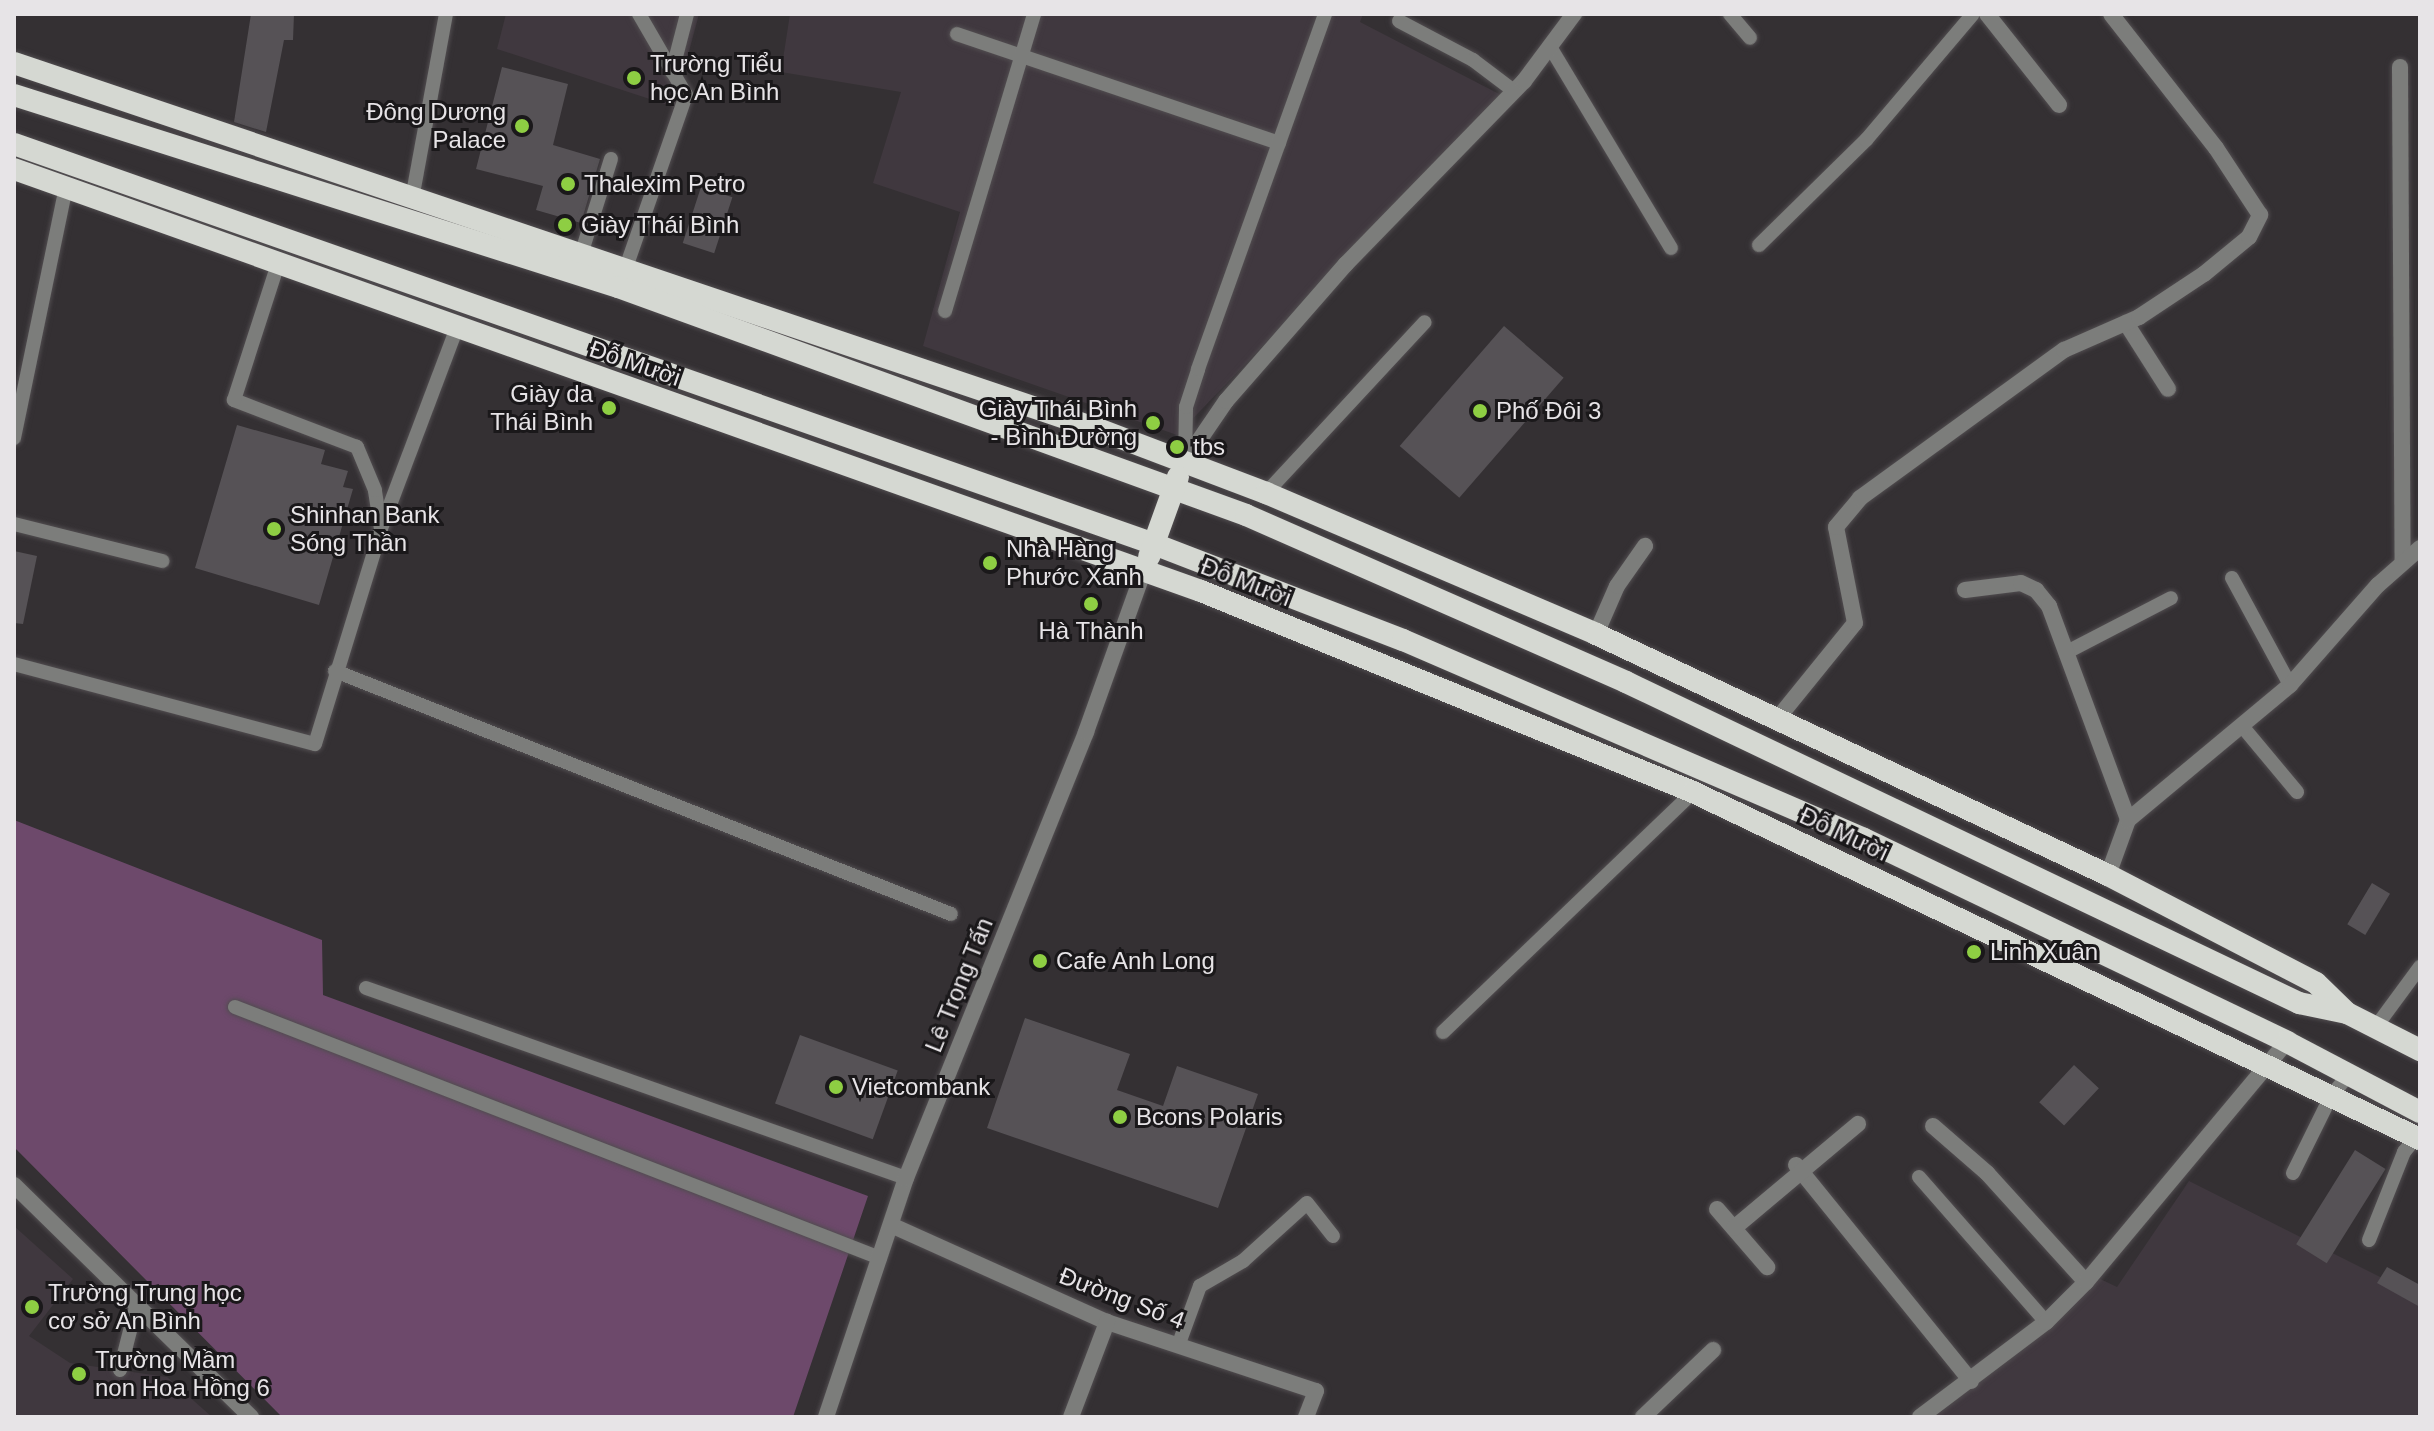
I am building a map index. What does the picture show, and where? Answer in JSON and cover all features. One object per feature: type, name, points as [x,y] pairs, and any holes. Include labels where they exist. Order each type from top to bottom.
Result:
[{"type":"highway","name":"Đỗ Mười","points":[[14,63],[412,199],[622,279],[1185,461],[1266,493],[1596,634],[2108,875],[2316,983],[2347,1013],[2420,1050]]},
{"type":"highway","name":"Đỗ Mười","points":[[14,95],[579,264]]},
{"type":"highway","name":"Đỗ Mười","points":[[14,144],[1154,544],[1403,640],[1710,769],[2287,1042],[2420,1112]]},
{"type":"highway","name":"Đỗ Mười","points":[[14,169],[279,261],[457,328],[1143,573],[1201,591],[1693,792],[2270,1063],[2418,1138]]},
{"type":"highway","name":"Đỗ Mười","points":[[622,279],[1246,515],[1626,682],[2299,1003],[2347,1013]]},
{"type":"highway","points":[[1143,573],[1185,461]]},
{"type":"street","points":[[1185,461],[1226,401],[1346,264],[1552,50],[1574,14]]},
{"type":"street","points":[[1987,14],[2059,105]]},
{"type":"street","points":[[1778,718],[1855,623],[1836,527],[1860,498],[2064,350],[2126,323],[2204,274],[2249,237],[2260,215],[2216,148],[2111,14]]},
{"type":"street","points":[[2400,67],[2403,559]]},
{"type":"street","points":[[2126,323],[2168,389]]},
{"type":"street","points":[[1596,634],[1617,586],[1645,546]]},
{"type":"street","points":[[2108,875],[2128,820],[2290,685],[2403,559],[2420,548]]},
{"type":"street","name":"Lê Trọng Tấn","points":[[826,1417],[906,1178],[1086,732],[1143,573]]},
{"type":"street","points":[[1965,590],[2001,582],[2036,590],[2049,606],[2128,820]]},
{"type":"street","points":[[1920,1417],[2046,1322],[2086,1282],[2287,1042]]},
{"type":"street","points":[[1734,1228],[1798,1168],[1858,1124]]},
{"type":"street","points":[[1933,1126],[1987,1173],[2086,1282]]},
{"type":"street","points":[[1798,1168],[1971,1381]]},
{"type":"street","points":[[14,1185],[251,1417]]},
{"type":"street","points":[[1717,1209],[1767,1267]]},
{"type":"street","name":"Đường Số 4","points":[[891,1225],[1107,1322],[1316,1391],[1306,1417]]},
{"type":"street","points":[[1071,1417],[1107,1322]]},
{"type":"street","points":[[1643,1417],[1713,1350]]},
{"type":"lane","points":[[412,199],[446,14]]},
{"type":"lane","points":[[622,279],[686,95],[639,14]]},
{"type":"lane","points":[[672,72],[687,14]]},
{"type":"lane","points":[[945,311],[1034,14]]},
{"type":"lane","points":[[1185,461],[1186,407],[1325,14]]},
{"type":"lane","points":[[1730,14],[1750,38]]},
{"type":"lane","points":[[1759,245],[1866,140],[1973,14]]},
{"type":"lane","points":[[1399,21],[1473,60],[1514,91]]},
{"type":"lane","points":[[957,34],[1021,53],[1279,143]]},
{"type":"lane","points":[[1552,50],[1671,248]]},
{"type":"lane","points":[[579,264],[611,159]]},
{"type":"lane","points":[[14,438],[66,187]]},
{"type":"lane","points":[[279,261],[234,400],[357,447],[375,490],[381,529]]},
{"type":"lane","points":[[1266,493],[1425,322]]},
{"type":"lane","points":[[14,664],[315,744],[381,529],[457,328]]},
{"type":"lane","points":[[14,524],[162,561]]},
{"type":"lane","points":[[2232,578],[2290,685]]},
{"type":"lane","points":[[2067,652],[2171,598]]},
{"type":"lane","points":[[335,671],[951,914]]},
{"type":"lane","points":[[2242,726],[2297,792]]},
{"type":"lane","points":[[1443,1032],[1693,792]]},
{"type":"lane","points":[[2375,1028],[2420,967]]},
{"type":"lane","points":[[366,988],[906,1178]]},
{"type":"lane","points":[[235,1007],[880,1258]]},
{"type":"lane","points":[[2293,1173],[2331,1096],[2348,1076]]},
{"type":"lane","points":[[2369,1240],[2404,1152],[2418,1138]]},
{"type":"lane","points":[[1919,1177],[2046,1322]]},
{"type":"lane","points":[[1178,1346],[1200,1286],[1243,1261],[1307,1203],[1333,1236]]},
{"type":"lane","points":[[120,1370],[136,1307]]},
{"type":"shaded area","name":"Trường Tiểu học An Bình","points":[[506,14],[699,14],[674,107],[497,49]]},
{"type":"shaded area","points":[[790,14],[1363,14],[1360,22],[1503,96],[1177,435],[923,346],[960,212],[873,183],[901,92],[781,72]]},
{"type":"shaded area","points":[[14,820],[322,940],[323,995],[868,1196],[793,1417],[282,1417],[14,1147]]},
{"type":"shaded area","points":[[2189,1181],[2420,1297],[2420,1417],[1925,1417],[2094,1276],[2117,1287]]},
{"type":"shaded area","name":"Trường Mầm non Hoa Hồng 6","points":[[14,1226],[73,1279],[29,1336],[70,1363],[167,1377],[212,1417],[14,1417]]},
{"type":"building","points":[[251,14],[294,14],[293,40],[284,40],[266,132],[234,122]]},
{"type":"building","name":"Đông Dương Palace","points":[[502,67],[568,84],[553,145],[600,159],[581,223],[536,210],[543,186],[476,169]]},
{"type":"building","points":[[701,187],[732,197],[714,253],[683,243]]},
{"type":"building","name":"Phố Đôi 3","points":[[1504,326],[1564,378],[1459,498],[1400,446]]},
{"type":"building","name":"Shinhan Bank Sóng Thần","points":[[237,425],[325,450],[321,464],[348,471],[343,487],[353,489],[319,605],[195,568]]},
{"type":"building","points":[[14,551],[37,556],[23,624],[14,623]]},
{"type":"building","points":[[2372,883],[2390,894],[2365,935],[2347,924]]},
{"type":"building","name":"Bcons Polaris","points":[[1025,1018],[1130,1054],[1117,1090],[1163,1106],[1177,1066],[1258,1094],[1218,1208],[987,1128]]},
{"type":"building","name":"Vietcombank","points":[[800,1035],[898,1071],[873,1139],[775,1104]]},
{"type":"building","points":[[2074,1065],[2099,1088],[2064,1125],[2039,1102]]},
{"type":"building","points":[[2355,1150],[2386,1169],[2327,1263],[2296,1244]]},
{"type":"building","points":[[2387,1267],[2420,1285],[2420,1307],[2377,1283]]},
{"type":"place","name":"Trường Tiểu học An Bình","points":[[634,78]]},
{"type":"place","name":"Đông Dương Palace","points":[[522,126]]},
{"type":"place","name":"Thalexim Petro","points":[[568,184]]},
{"type":"place","name":"Giày Thái Bình","points":[[565,225]]},
{"type":"place","name":"Giày da Thái Bình","points":[[609,408]]},
{"type":"place","name":"Phố Đôi 3","points":[[1480,411]]},
{"type":"place","name":"Giày Thái Bình - Bình Đường","points":[[1153,423]]},
{"type":"place","name":"tbs","points":[[1177,447]]},
{"type":"place","name":"Shinhan Bank Sóng Thần","points":[[274,529]]},
{"type":"place","name":"Nhà Hàng Phước Xanh","points":[[990,563]]},
{"type":"place","name":"Hà Thành","points":[[1091,604]]},
{"type":"place","name":"Linh Xuân","points":[[1974,952]]},
{"type":"place","name":"Cafe Anh Long","points":[[1040,961]]},
{"type":"place","name":"Vietcombank","points":[[836,1087]]},
{"type":"place","name":"Bcons Polaris","points":[[1120,1117]]},
{"type":"place","name":"Trường Trung học cơ sở An Bình","points":[[32,1307]]},
{"type":"place","name":"Trường Mầm non Hoa Hồng 6","points":[[79,1374]]}]
